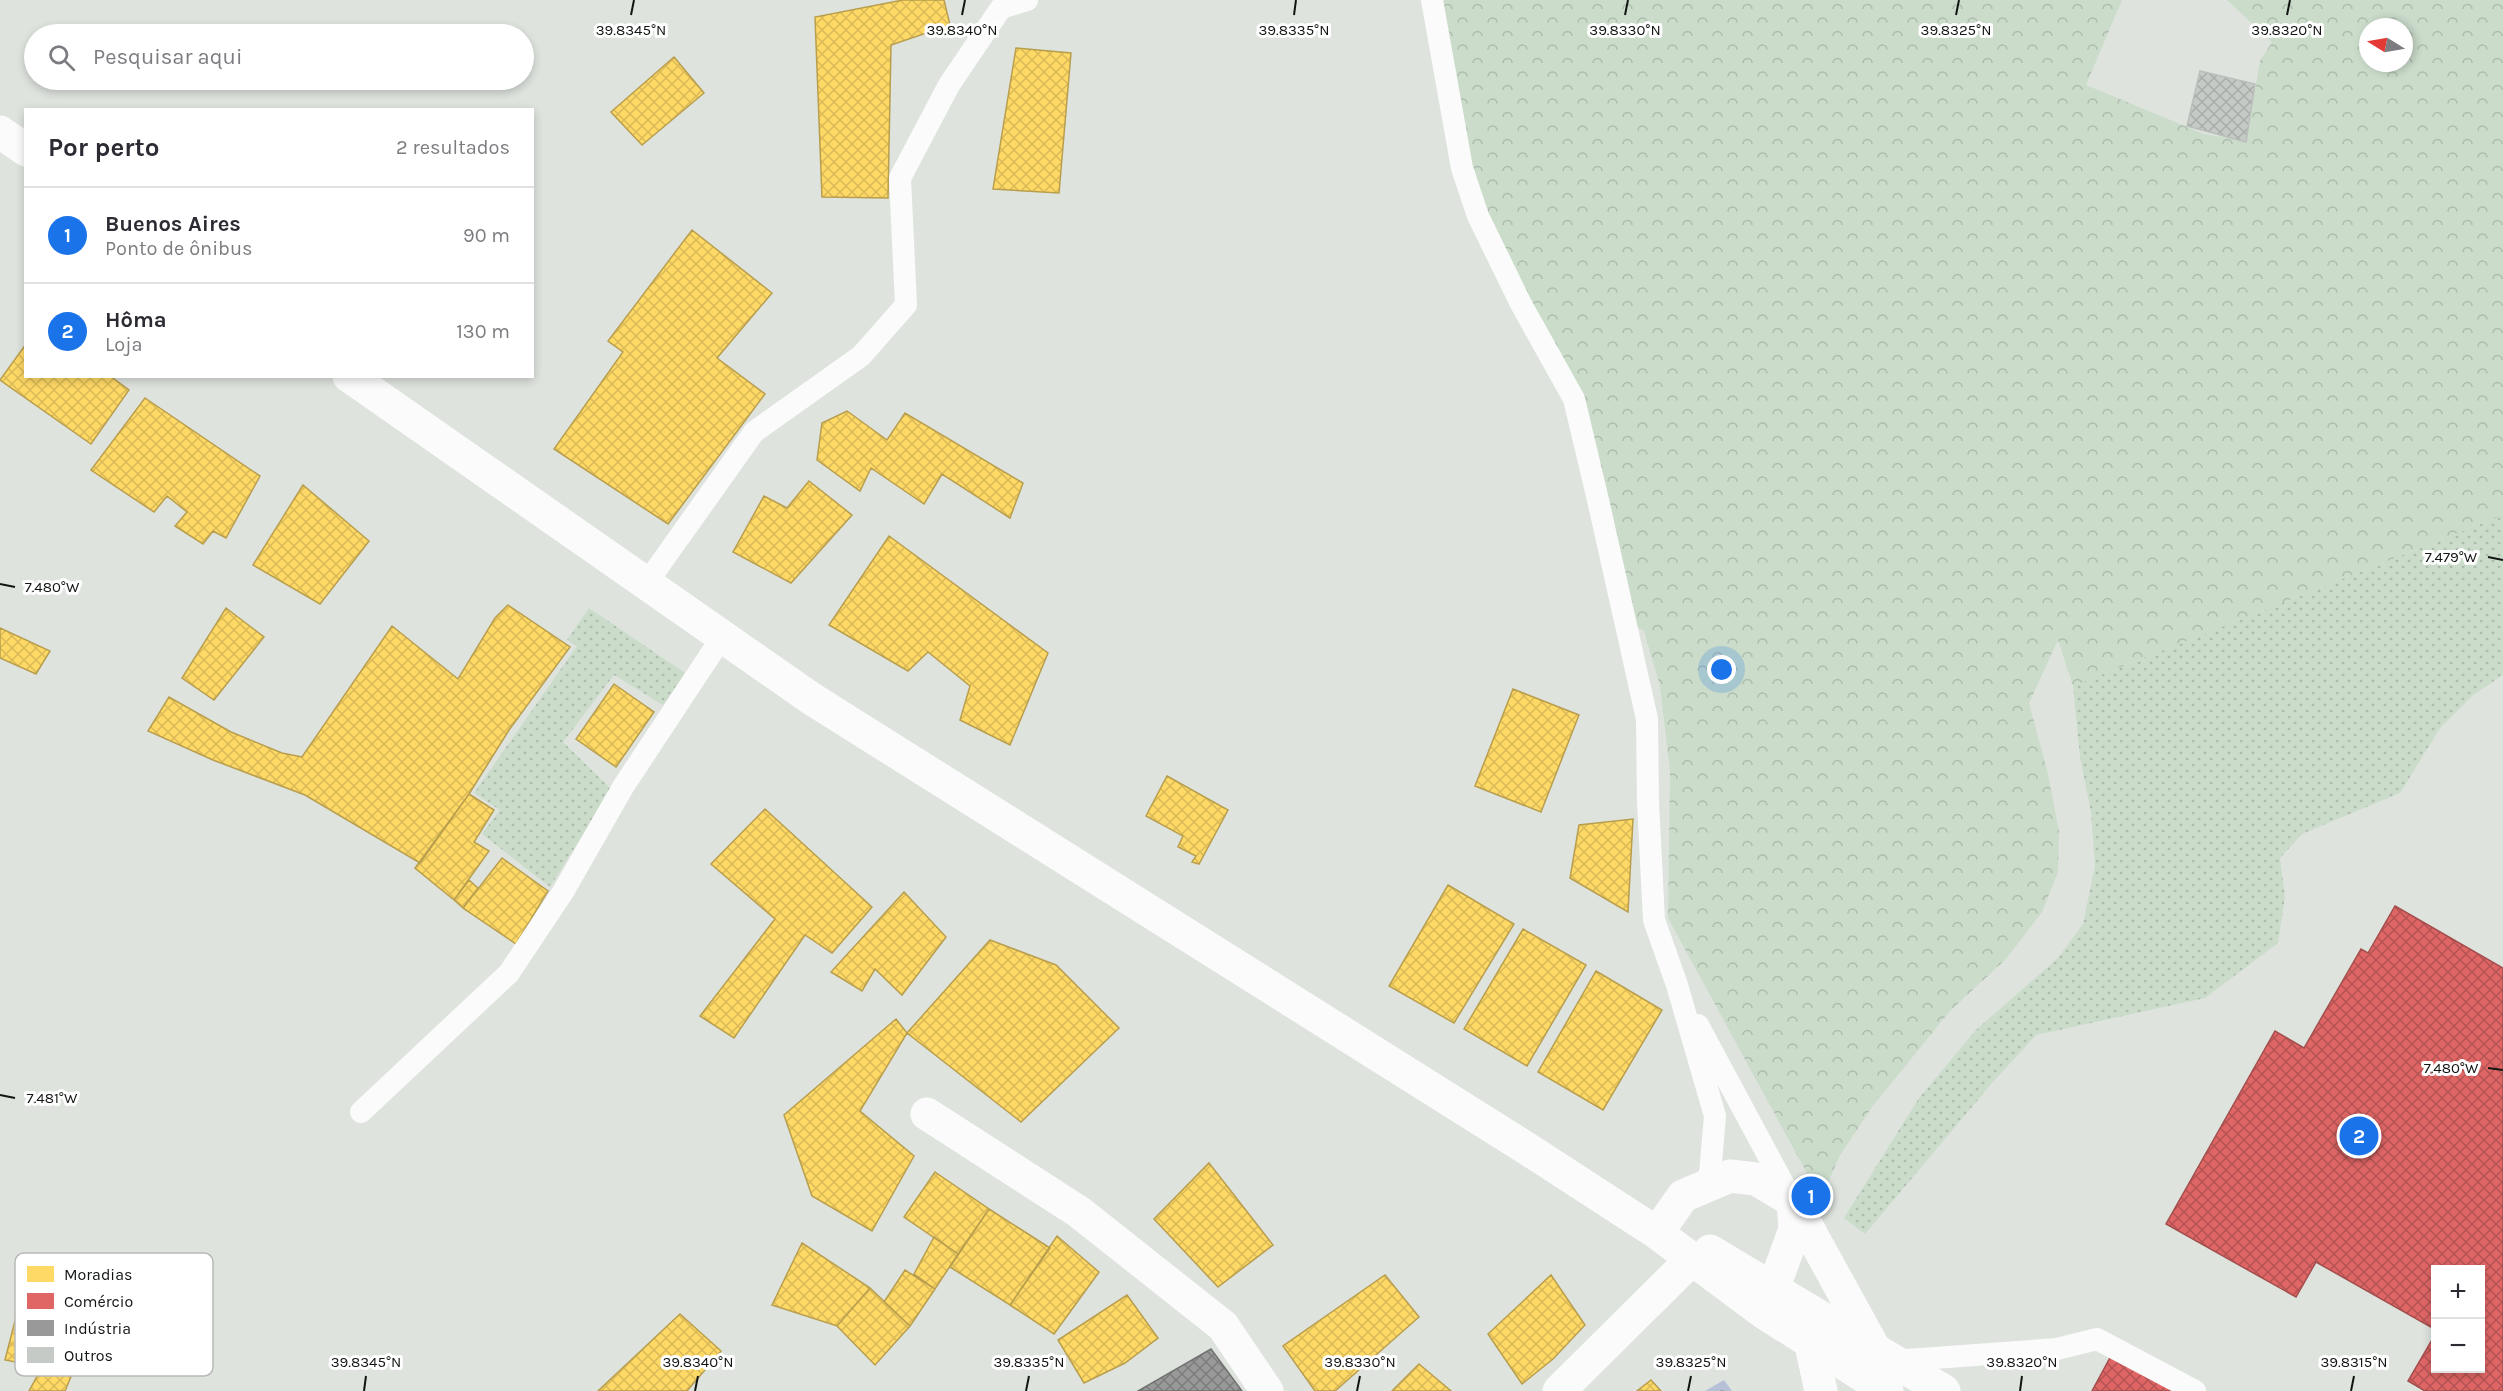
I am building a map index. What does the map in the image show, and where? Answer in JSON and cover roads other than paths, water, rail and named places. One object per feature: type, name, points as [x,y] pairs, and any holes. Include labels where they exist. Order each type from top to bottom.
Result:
[{"type":"main road","points":[[0,132],[24,149]]},
{"type":"main road","points":[[353,378],[812,699],[1516,1141],[1658,1233],[1811,1345],[1884,1368],[1944,1391]]},
{"type":"main road","points":[[927,1114],[1079,1212],[1223,1326],[1267,1391]]},
{"type":"main road","points":[[1658,1233],[1683,1196],[1730,1176],[1756,1179],[1793,1201],[1884,1368]]},
{"type":"main road","points":[[1774,1287],[1796,1229],[1793,1201]]},
{"type":"main road","points":[[1658,1233],[1707,1249],[1774,1287],[1884,1368]]},
{"type":"main road","points":[[1559,1391],[1692,1259]]},
{"type":"main road","points":[[1811,1345],[1821,1391]]},
{"type":"lane","points":[[646,584],[754,432],[861,356],[906,306],[900,178],[949,85],[1001,8],[1027,0]]},
{"type":"lane","points":[[1432,0],[1462,168],[1478,216],[1521,304],[1574,399],[1647,719],[1648,803],[1654,920],[1677,985],[1715,1116],[1709,1185]]},
{"type":"lane","points":[[361,1112],[509,973],[562,892],[623,787],[722,637]]},
{"type":"lane","points":[[1677,985],[1793,1201]]},
{"type":"lane","points":[[1884,1368],[2057,1349],[2097,1339],[2194,1391]]},
{"type":"water","points":[[1724,1380],[1732,1391],[1705,1391]]},
{"type":"place","name":"Hôma","points":[[2359,1136]]},
{"type":"place","name":"Buenos Aires","points":[[1811,1196]]}]
